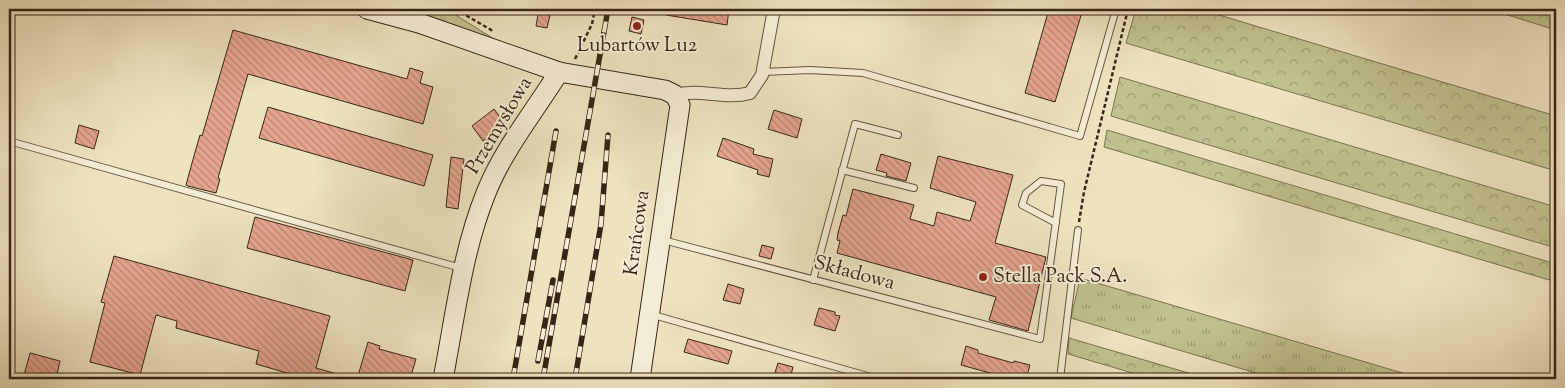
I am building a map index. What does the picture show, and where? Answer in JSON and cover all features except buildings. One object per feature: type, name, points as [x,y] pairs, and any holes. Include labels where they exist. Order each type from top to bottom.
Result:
[{"type":"street","points":[[368,9],[419,23],[565,74],[665,90],[675,95],[687,92],[741,95],[750,93],[763,72],[774,9]]},
{"type":"street","name":"Przemysłowa","points":[[443,379],[464,269],[486,193],[507,154],[565,74]]},
{"type":"street","name":"Krańcowa","points":[[640,379],[680,104],[675,95]]},
{"type":"lane","points":[[763,72],[810,70],[863,74],[1080,136],[1116,9]]},
{"type":"lane","points":[[813,280],[855,124],[898,135]]},
{"type":"lane","points":[[9,141],[464,269]]},
{"type":"lane","points":[[842,170],[914,188]]},
{"type":"lane","points":[[1041,181],[1061,184],[1056,223],[1022,205],[1026,192],[1041,181]]},
{"type":"lane","name":"Składowa","points":[[660,239],[1040,339],[1056,223]]},
{"type":"lane","points":[[1060,379],[1078,230]]},
{"type":"lane","points":[[649,314],[878,379]]},
{"type":"path","points":[[455,9],[496,33]]},
{"type":"path","points":[[565,74],[592,24],[595,9]]},
{"type":"path","points":[[1078,230],[1084,192],[1128,9]]},
{"type":"green space","points":[[446,9],[499,42],[405,10]]},
{"type":"green space","points":[[1136,9],[1199,9],[1556,116],[1556,171],[1126,43]]},
{"type":"green space","points":[[1488,9],[1556,9],[1556,30]]},
{"type":"green space","points":[[1120,77],[1556,207],[1556,248],[1111,116]]},
{"type":"green space","points":[[1107,130],[1556,264],[1556,282],[1104,147]]},
{"type":"green space","points":[[1080,278],[1423,379],[1276,379],[1071,318]]},
{"type":"green space","points":[[1069,338],[1209,379],[1153,379],[1068,354]]},
{"type":"railway","points":[[543,379],[608,9]]},
{"type":"railway","points":[[513,379],[556,131]]},
{"type":"railway","points":[[575,379],[601,224],[608,135]]},
{"type":"railway","points":[[538,361],[553,280]]},
{"type":"place","name":"Lubartów Lu2","points":[[637,26]]},
{"type":"place","name":"Stella Pack S.A.","points":[[983,277]]}]
